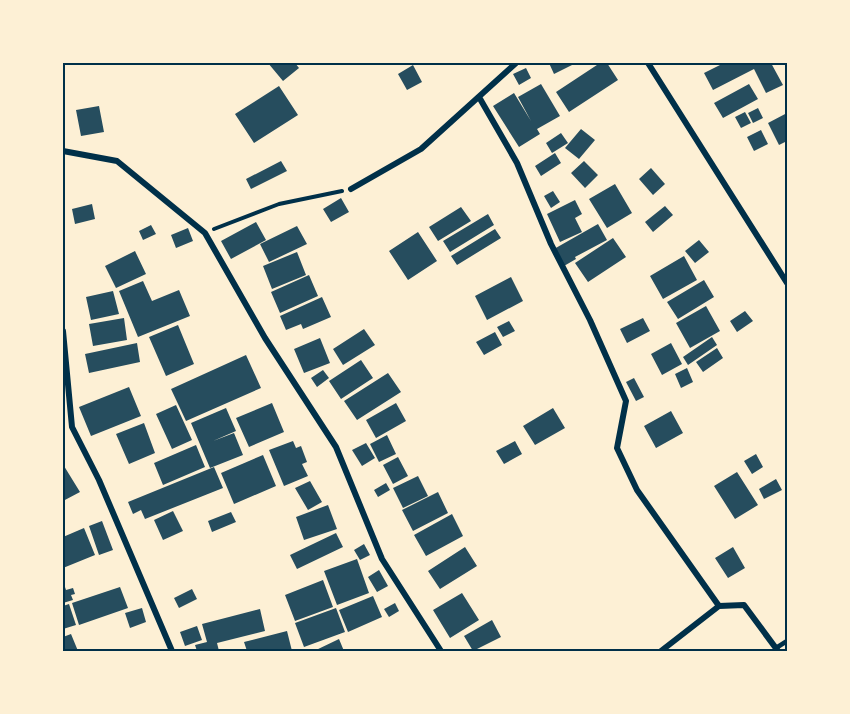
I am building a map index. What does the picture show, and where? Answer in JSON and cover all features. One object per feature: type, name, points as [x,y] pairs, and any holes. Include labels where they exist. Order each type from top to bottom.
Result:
[{"type":"street","points":[[351,189],[421,149],[516,63]]},
{"type":"street","points":[[648,63],[787,284]]},
{"type":"street","points":[[479,97],[517,163],[551,244],[590,320],[626,401],[617,448],[637,489],[719,606]]},
{"type":"street","points":[[63,152],[117,161],[205,233],[265,338],[336,447],[382,558],[441,651]]},
{"type":"street","points":[[63,331],[72,427],[99,480],[172,651]]},
{"type":"street","points":[[661,651],[719,606],[744,605],[777,650]]},
{"type":"lane","points":[[777,650],[787,641]]},
{"type":"path","points":[[205,233],[279,204],[351,189]]},
{"type":"building","points":[[268,63],[295,63],[299,68],[283,81]]},
{"type":"building","points":[[549,63],[576,63],[554,74]]},
{"type":"building","points":[[600,63],[607,63],[618,80],[569,112],[556,92]]},
{"type":"building","points":[[724,63],[771,63],[783,85],[766,93],[754,69],[713,90],[704,73]]},
{"type":"building","points":[[413,65],[422,82],[407,90],[398,74]]},
{"type":"building","points":[[526,68],[531,78],[519,85],[513,74]]},
{"type":"building","points":[[541,84],[560,116],[537,129],[540,134],[519,147],[493,106],[514,93],[531,121],[518,97]]},
{"type":"building","points":[[749,84],[758,99],[723,118],[714,103]]},
{"type":"building","points":[[279,86],[298,115],[254,143],[235,114]]},
{"type":"building","points":[[99,106],[104,132],[81,136],[76,110]]},
{"type":"building","points":[[758,108],[763,118],[753,123],[748,113]]},
{"type":"building","points":[[745,112],[751,123],[741,128],[735,117]]},
{"type":"building","points":[[787,113],[787,141],[779,145],[768,123]]},
{"type":"building","points":[[581,129],[595,140],[579,159],[565,148]]},
{"type":"building","points":[[761,130],[768,144],[754,151],[747,137]]},
{"type":"building","points":[[561,133],[568,143],[552,153],[546,143]]},
{"type":"building","points":[[555,153],[561,163],[541,176],[535,166]]},
{"type":"building","points":[[281,161],[287,171],[251,189],[246,179]]},
{"type":"building","points":[[584,161],[598,175],[585,188],[571,173]]},
{"type":"building","points":[[651,168],[665,184],[653,195],[639,179]]},
{"type":"building","points":[[615,184],[632,213],[607,228],[589,199]]},
{"type":"building","points":[[553,191],[560,202],[551,208],[544,196]]},
{"type":"building","points":[[341,198],[349,212],[331,222],[323,209]]},
{"type":"building","points":[[575,200],[582,214],[575,218],[582,232],[560,242],[547,214]]},
{"type":"building","points":[[92,204],[95,219],[75,224],[72,209]]},
{"type":"building","points":[[665,206],[673,215],[653,232],[645,222]]},
{"type":"building","points":[[461,207],[471,221],[438,241],[429,227]]},
{"type":"building","points":[[488,214],[494,225],[450,252],[443,241]]},
{"type":"building","points":[[256,222],[266,240],[231,259],[221,241]]},
{"type":"building","points":[[598,224],[607,240],[575,257],[576,259],[564,266],[554,249]]},
{"type":"building","points":[[151,225],[156,234],[143,240],[139,231]]},
{"type":"building","points":[[297,226],[307,244],[269,262],[260,244]]},
{"type":"building","points":[[188,228],[193,241],[176,248],[171,235]]},
{"type":"building","points":[[495,229],[501,238],[457,265],[451,256]]},
{"type":"building","points":[[418,232],[437,261],[408,280],[389,251]]},
{"type":"building","points":[[613,238],[626,257],[588,282],[575,263]]},
{"type":"building","points":[[699,240],[709,252],[695,263],[685,251]]},
{"type":"building","points":[[135,251],[146,274],[116,288],[105,266]]},
{"type":"building","points":[[297,252],[306,275],[272,289],[263,266]]},
{"type":"building","points":[[684,256],[697,280],[663,299],[650,276]]},
{"type":"building","points":[[309,275],[318,296],[280,313],[271,292]]},
{"type":"building","points":[[511,277],[523,301],[487,320],[475,296]]},
{"type":"building","points":[[704,280],[714,297],[678,319],[667,302]]},
{"type":"building","points":[[143,281],[152,301],[179,290],[190,316],[138,337],[119,291]]},
{"type":"building","points":[[113,291],[119,314],[91,320],[86,297]]},
{"type":"building","points":[[322,297],[331,317],[303,329],[301,324],[286,330],[280,316]]},
{"type":"building","points":[[706,306],[720,331],[690,348],[676,323]]},
{"type":"building","points":[[745,311],[753,321],[737,332],[730,321]]},
{"type":"building","points":[[124,318],[127,340],[93,346],[89,324]]},
{"type":"building","points":[[643,318],[650,331],[627,343],[620,329]]},
{"type":"building","points":[[509,321],[515,331],[503,337],[497,327]]},
{"type":"building","points":[[178,325],[194,364],[166,376],[149,337]]},
{"type":"building","points":[[364,329],[375,345],[343,365],[333,349]]},
{"type":"building","points":[[495,332],[502,345],[484,355],[476,342]]},
{"type":"building","points":[[712,337],[717,345],[688,365],[683,357]]},
{"type":"building","points":[[320,338],[330,363],[304,373],[294,349]]},
{"type":"building","points":[[137,343],[140,362],[89,373],[85,354]]},
{"type":"building","points":[[671,343],[682,364],[662,375],[651,354]]},
{"type":"building","points":[[717,348],[723,358],[703,372],[696,362]]},
{"type":"building","points":[[246,355],[261,388],[186,421],[171,389]]},
{"type":"building","points":[[361,360],[373,378],[341,399],[329,381]]},
{"type":"building","points":[[687,368],[693,382],[681,388],[675,374]]},
{"type":"building","points":[[323,370],[329,378],[317,387],[311,378]]},
{"type":"building","points":[[388,373],[401,392],[357,420],[344,401]]},
{"type":"building","points":[[634,378],[644,397],[636,401],[626,382]]},
{"type":"building","points":[[129,387],[141,416],[91,436],[79,407]]},
{"type":"building","points":[[272,403],[284,432],[249,447],[236,418]]},
{"type":"building","points":[[396,403],[406,421],[376,438],[366,420]]},
{"type":"building","points":[[176,405],[192,440],[172,449],[156,414]]},
{"type":"building","points":[[226,408],[236,431],[213,441],[234,433],[243,455],[210,468],[191,423]]},
{"type":"building","points":[[553,408],[565,428],[535,445],[523,426]]},
{"type":"building","points":[[671,411],[683,433],[656,448],[644,426]]},
{"type":"building","points":[[144,423],[155,453],[129,464],[116,434]]},
{"type":"building","points":[[387,435],[396,454],[379,462],[370,444]]},
{"type":"building","points":[[293,441],[296,448],[301,446],[307,462],[302,464],[308,476],[284,486],[269,450]]},
{"type":"building","points":[[515,441],[522,454],[504,464],[496,451]]},
{"type":"building","points":[[366,443],[375,458],[362,466],[352,450]]},
{"type":"building","points":[[196,445],[205,467],[163,485],[154,463]]},
{"type":"building","points":[[756,454],[763,467],[752,474],[744,461]]},
{"type":"building","points":[[263,455],[276,486],[234,504],[221,473]]},
{"type":"building","points":[[398,457],[408,476],[393,484],[383,465]]},
{"type":"building","points":[[63,467],[80,492],[63,501]]},
{"type":"building","points":[[214,467],[223,488],[145,519],[141,510],[133,514],[128,502]]},
{"type":"building","points":[[737,472],[758,505],[735,519],[714,486]]},
{"type":"building","points":[[418,476],[428,496],[403,508],[393,488]]},
{"type":"building","points":[[776,479],[782,490],[764,499],[759,489]]},
{"type":"building","points":[[310,481],[322,502],[308,510],[295,488]]},
{"type":"building","points":[[386,483],[390,490],[378,497],[374,490]]},
{"type":"building","points":[[438,492],[448,513],[413,531],[402,510]]},
{"type":"building","points":[[328,505],[337,529],[304,540],[296,517]]},
{"type":"building","points":[[173,511],[183,531],[163,540],[154,520]]},
{"type":"building","points":[[231,512],[236,522],[212,532],[208,521]]},
{"type":"building","points":[[452,514],[463,536],[426,556],[414,535]]},
{"type":"building","points":[[102,521],[113,550],[99,555],[89,526]]},
{"type":"building","points":[[84,528],[95,555],[63,568],[63,537]]},
{"type":"building","points":[[336,533],[343,547],[297,569],[290,555]]},
{"type":"building","points":[[364,544],[370,555],[360,560],[354,550]]},
{"type":"building","points":[[465,547],[477,566],[440,589],[428,571]]},
{"type":"building","points":[[733,547],[745,568],[728,578],[715,558]]},
{"type":"building","points":[[357,559],[369,593],[337,605],[324,571]]},
{"type":"building","points":[[379,570],[388,586],[377,592],[368,577]]},
{"type":"building","points":[[323,580],[333,607],[295,621],[285,595]]},
{"type":"building","points":[[63,581],[66,590],[73,588],[75,594],[71,595],[73,600],[63,603]]},
{"type":"building","points":[[120,587],[128,608],[79,625],[72,603]]},
{"type":"building","points":[[192,589],[197,599],[179,608],[174,598]]},
{"type":"building","points":[[462,593],[479,620],[450,638],[433,610]]},
{"type":"building","points":[[373,596],[382,617],[348,632],[339,610]]},
{"type":"building","points":[[395,603],[399,611],[389,617],[384,609]]},
{"type":"building","points":[[69,604],[76,625],[63,629],[63,606]]},
{"type":"building","points":[[142,608],[146,622],[130,628],[125,613]]},
{"type":"building","points":[[336,608],[345,632],[304,647],[295,623]]},
{"type":"building","points":[[260,609],[265,631],[217,643],[219,651],[197,651],[195,645],[207,642],[202,624]]},
{"type":"building","points":[[492,620],[501,637],[473,651],[464,636]]},
{"type":"building","points":[[197,626],[202,640],[185,646],[180,632]]},
{"type":"building","points":[[287,631],[292,651],[247,651],[244,642]]},
{"type":"building","points":[[71,634],[78,651],[63,651],[63,637]]},
{"type":"building","points":[[339,639],[344,651],[314,651]]}]
